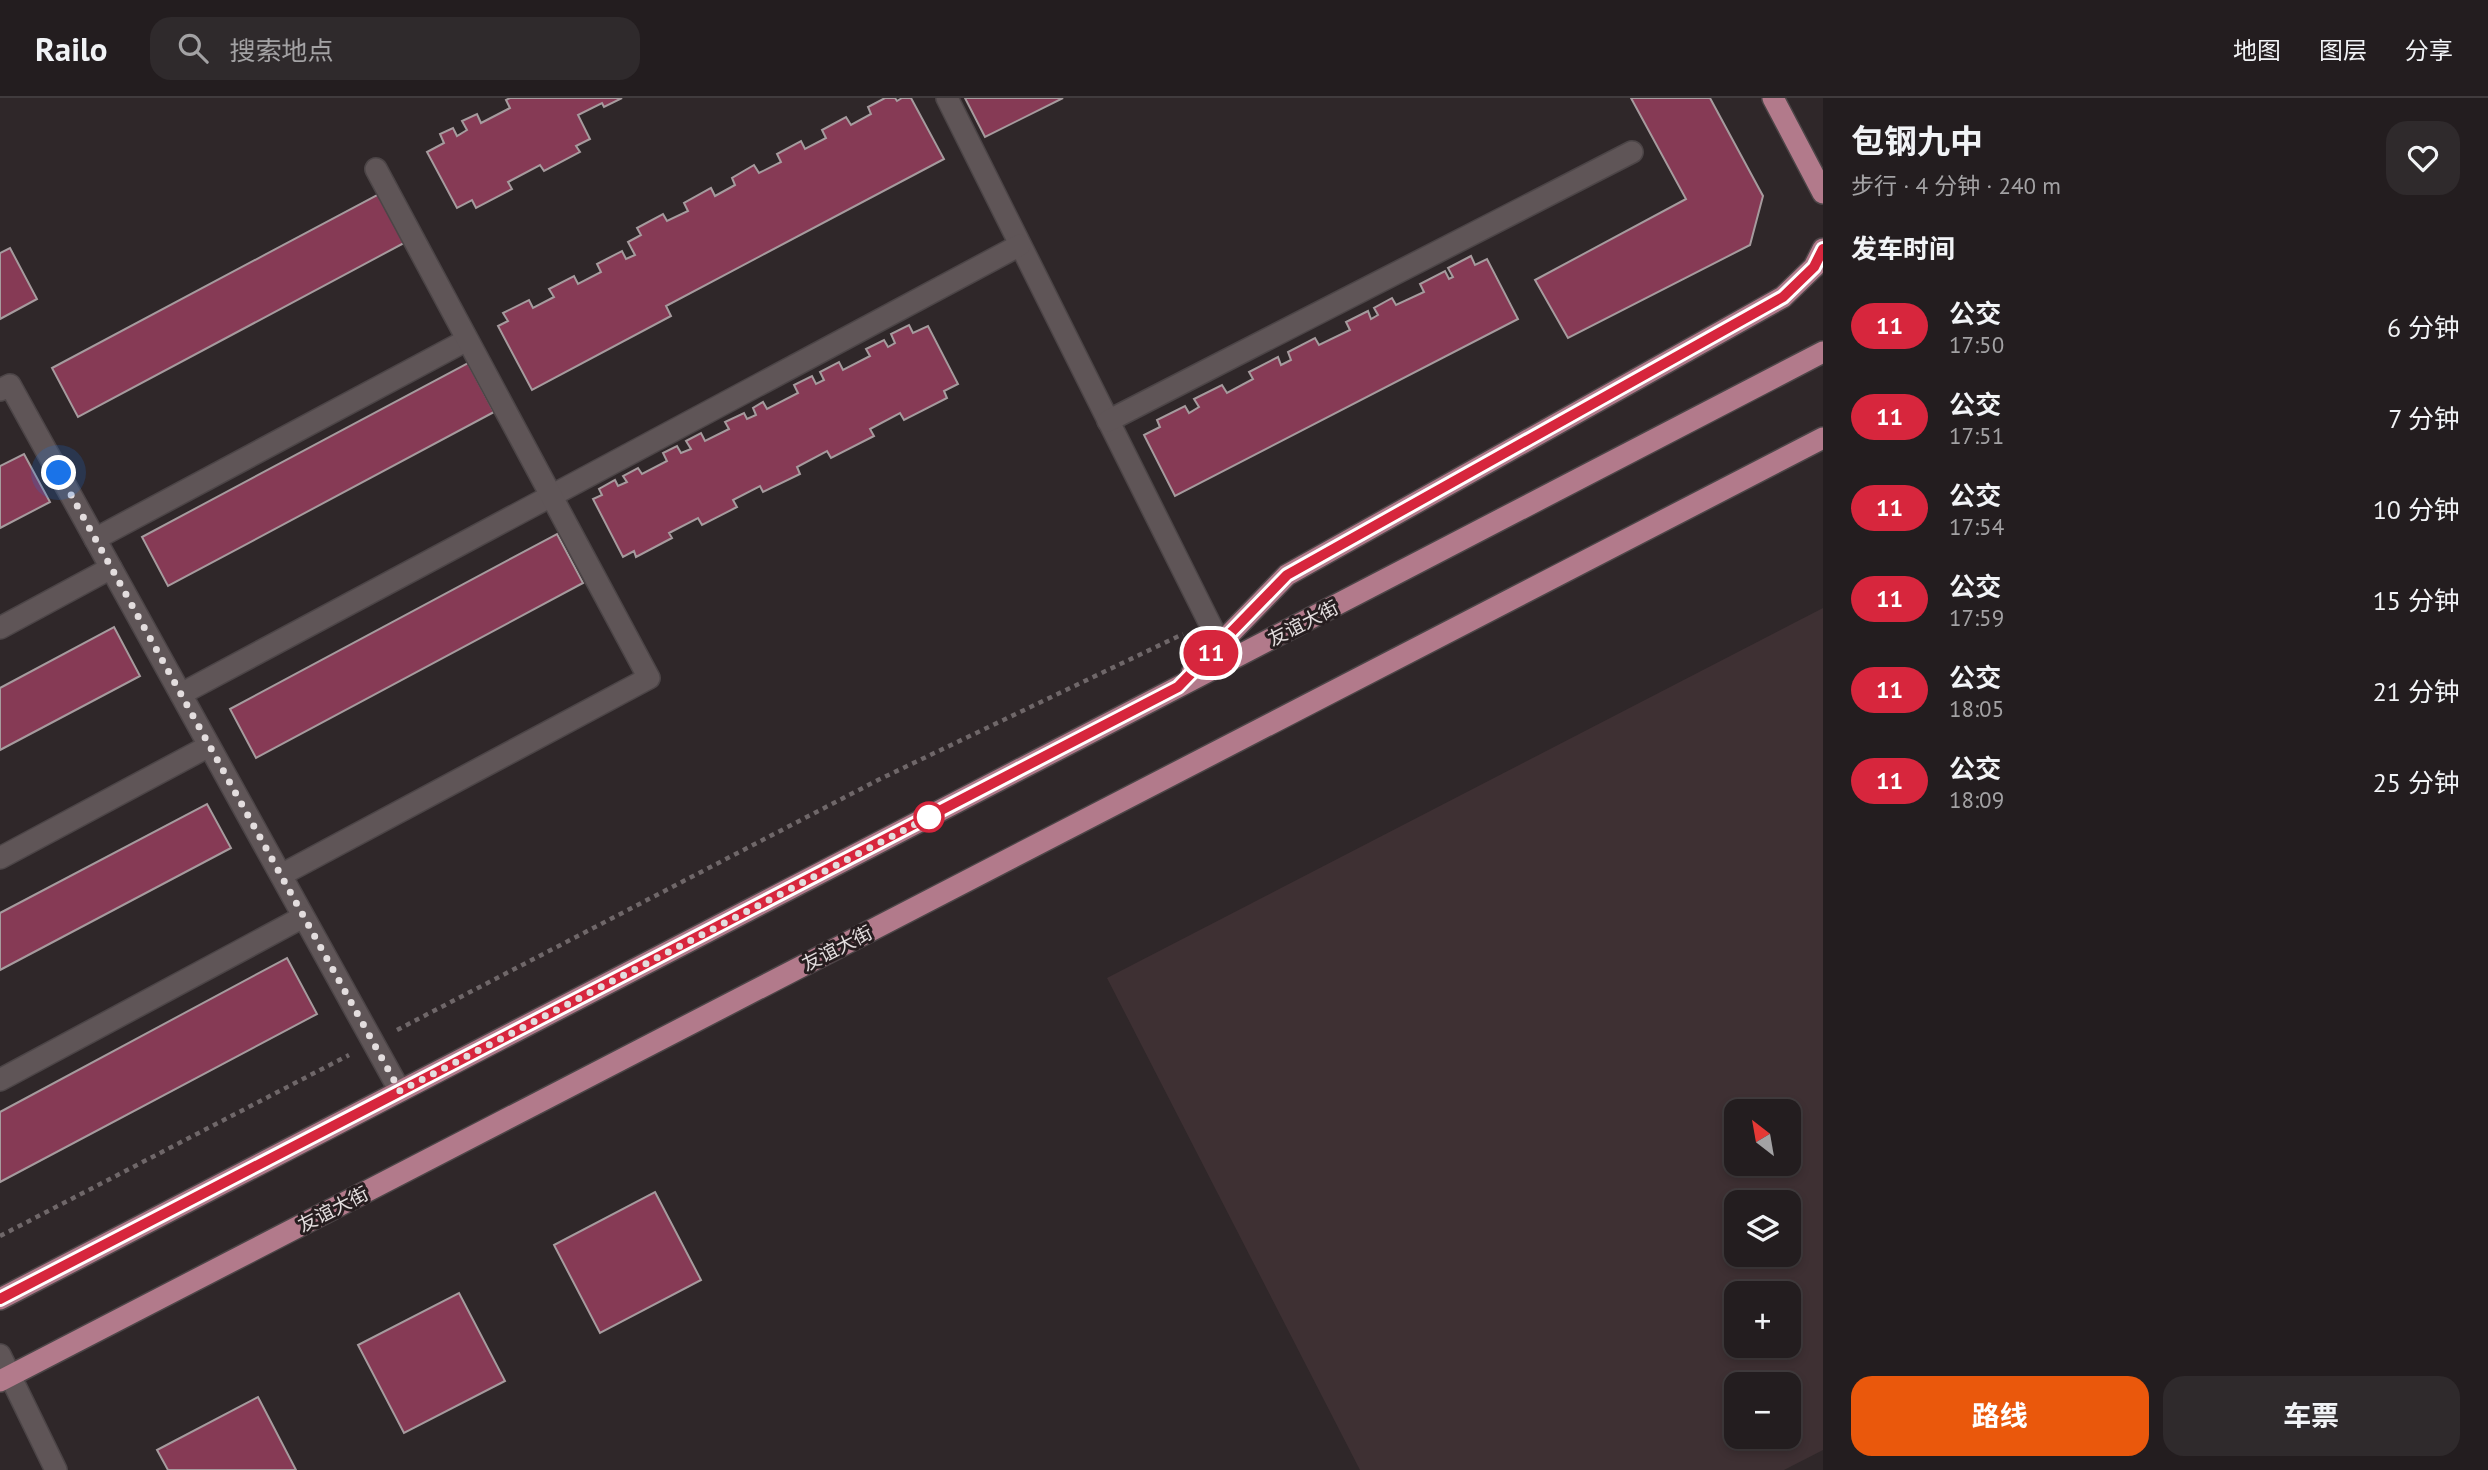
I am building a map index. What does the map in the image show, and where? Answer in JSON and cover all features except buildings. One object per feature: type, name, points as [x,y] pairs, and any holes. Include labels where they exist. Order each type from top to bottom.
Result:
[{"type":"main road","points":[[1773,98],[1823,193]]},
{"type":"main road","points":[[1178,687],[1287,575],[1783,297],[1814,267],[1823,249]]},
{"type":"main road","name":"友谊大街","points":[[0,1299],[1823,352]]},
{"type":"main road","name":"友谊大街","points":[[5,1379],[1823,438]]},
{"type":"street","points":[[947,98],[1220,644]]},
{"type":"street","points":[[1108,421],[1632,152]]},
{"type":"street","points":[[281,875],[649,678],[376,169]]},
{"type":"street","points":[[181,694],[550,494],[1020,245]]},
{"type":"street","points":[[95,539],[467,340]]},
{"type":"street","points":[[0,390],[10,385],[400,1091]]},
{"type":"street","points":[[0,628],[111,568]]},
{"type":"street","points":[[0,858],[209,746]]},
{"type":"street","points":[[0,1080],[303,916]]},
{"type":"street","points":[[0,1355],[5,1379],[56,1470]]},
{"type":"path","points":[[0,1236],[878,780],[1209,622]]},
{"type":"shaded area","points":[[1823,608],[1823,1450],[1784,1470],[1360,1470],[1107,978]]},
{"type":"bus line","name":"11","points":[[0,1299],[1178,687],[1287,575],[1783,297],[1814,267],[1823,249]]},
{"type":"route","points":[[59,473],[400,1091],[935,814],[929,817]]}]
